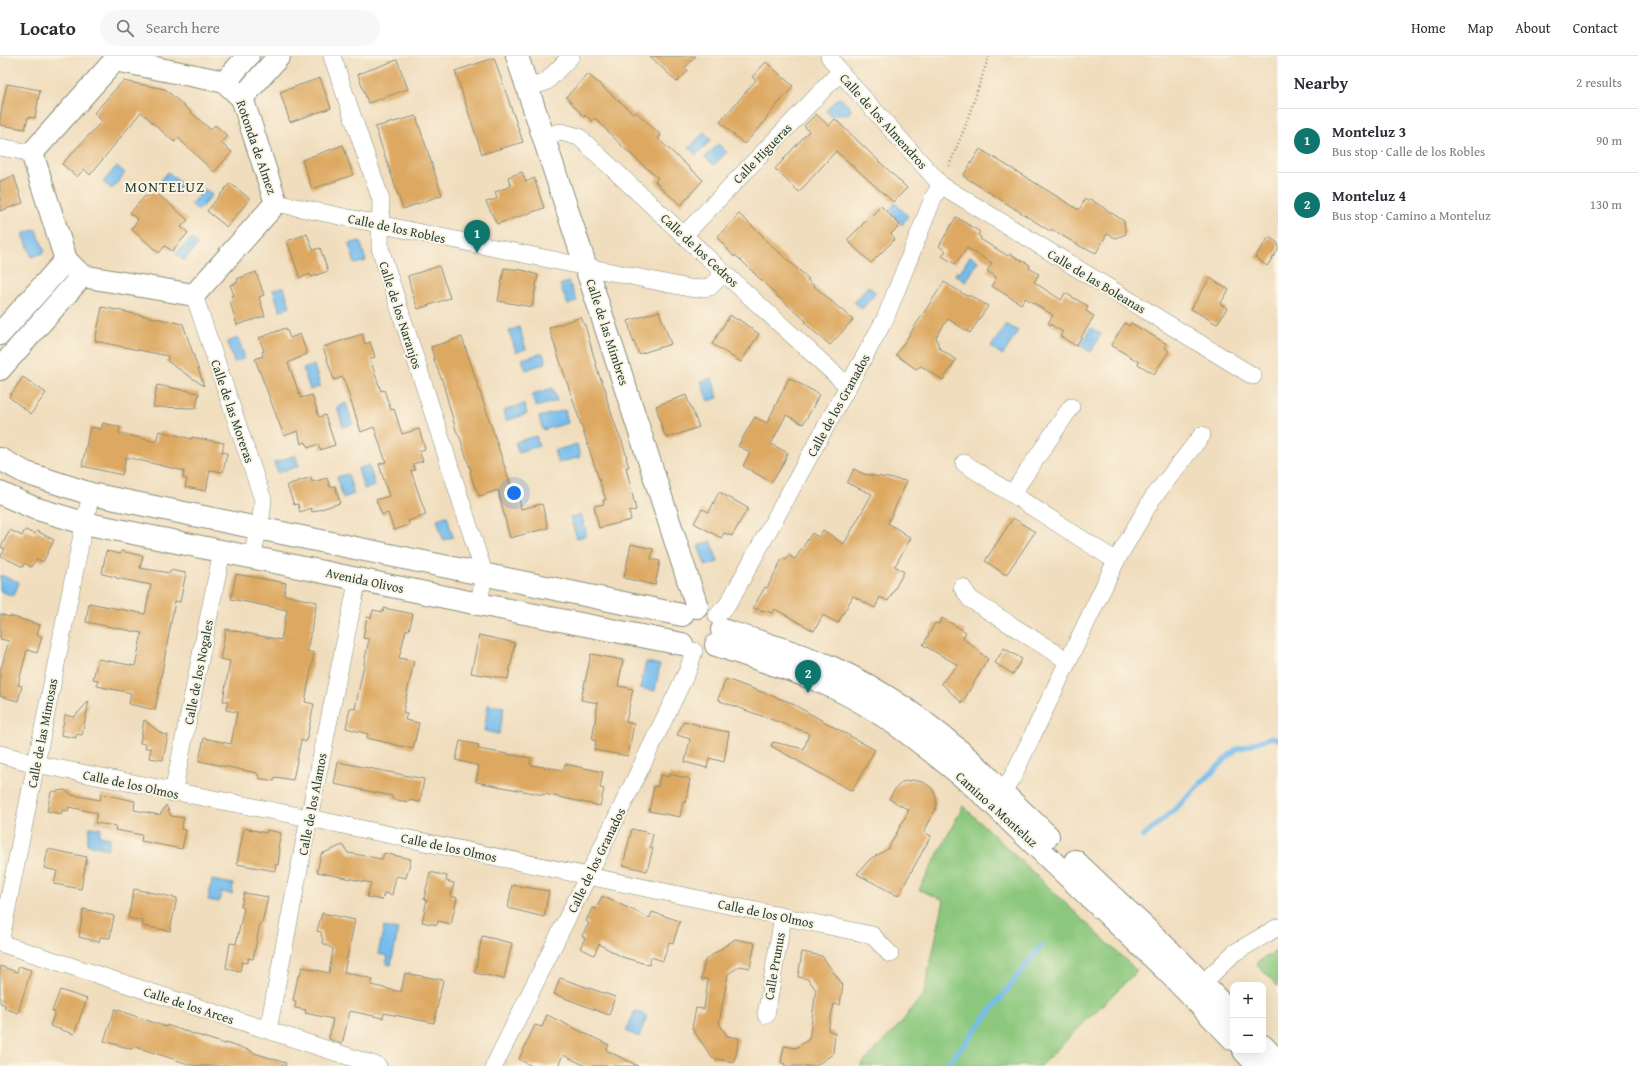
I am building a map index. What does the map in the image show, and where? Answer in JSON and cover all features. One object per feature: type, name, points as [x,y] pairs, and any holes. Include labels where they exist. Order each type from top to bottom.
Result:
[{"type":"street","points":[[32,153],[114,58],[225,82],[248,56]]},
{"type":"street","points":[[242,98],[279,56]]},
{"type":"street","name":"Calle de los Naranjos","points":[[332,56],[381,200],[380,248],[484,573]]},
{"type":"street","name":"Calle de las Mimbres","points":[[517,56],[586,266],[707,622]]},
{"type":"street","points":[[528,88],[546,82],[571,56]]},
{"type":"street","name":"Calle de los Almendros","points":[[829,56],[840,72],[941,185]]},
{"type":"street","name":"Calle Higueras","points":[[684,235],[840,72]]},
{"type":"street","name":"Rotonda de Almez","points":[[194,296],[276,203],[242,98],[225,82]]},
{"type":"street","name":"Calle de los Cedros","points":[[544,136],[562,132],[579,137],[724,273],[848,386]]},
{"type":"street","points":[[0,147],[32,153]]},
{"type":"street","points":[[32,153],[66,260],[82,276],[194,296]]},
{"type":"street","name":"Calle de las Boleanas","points":[[941,185],[1253,376]]},
{"type":"street","name":"Calle de los Granados","points":[[707,622],[728,604],[885,319],[934,196],[941,185]]},
{"type":"street","name":"Calle de los Robles","points":[[276,203],[694,289],[710,287],[724,273]]},
{"type":"street","points":[[0,334],[66,260]]},
{"type":"street","points":[[0,369],[82,276]]},
{"type":"street","name":"Calle de las Moreras","points":[[194,296],[263,500],[259,529]]},
{"type":"street","points":[[1012,494],[1071,407]]},
{"type":"street","points":[[996,797],[1012,778],[1116,561],[1152,499],[1202,434]]},
{"type":"street","points":[[0,459],[26,473],[91,494],[259,529],[484,573],[707,622]]},
{"type":"street","points":[[964,463],[1116,561]]},
{"type":"street","name":"Avenida Olivos","points":[[0,493],[34,508],[84,523],[358,578],[688,647]]},
{"type":"street","points":[[84,523],[91,494]]},
{"type":"street","name":"Calle de las Mimosas","points":[[0,943],[84,523]]},
{"type":"street","points":[[252,557],[259,529]]},
{"type":"street","name":"Calle de los Nogales","points":[[173,793],[222,551]]},
{"type":"street","points":[[479,604],[484,573]]},
{"type":"street","name":"Calle de los Alamos","points":[[268,1030],[358,578]]},
{"type":"street","points":[[962,587],[970,599],[1068,662]]},
{"type":"street","points":[[707,622],[705,651],[688,647],[677,634],[677,628],[707,622]]},
{"type":"street","name":"Camino a Monteluz","points":[[707,622],[776,665],[813,679],[867,705],[908,732],[996,797],[1202,983],[1230,1012]]},
{"type":"street","name":"Calle de los Granados","points":[[494,1066],[688,670],[688,647]]},
{"type":"street","name":"Calle de los Olmos","points":[[0,754],[36,764],[173,793],[309,818],[872,935],[890,954]]},
{"type":"street","name":"Camino a Monteluz","points":[[996,797],[1010,821],[1166,970],[1230,1037]]},
{"type":"street","name":"Calle Prunus","points":[[766,1015],[783,916]]},
{"type":"street","points":[[1202,983],[1234,953],[1278,927]]},
{"type":"street","name":"Calle de los Arces","points":[[0,943],[378,1066]]},
{"type":"street","points":[[1266,1049],[1278,1062]]},
{"type":"street","points":[[1247,1054],[1258,1066]]},
{"type":"path","points":[[941,185],[965,127],[990,56]]},
{"type":"green space","points":[[963,806],[1137,971],[1040,1066],[860,1066],[901,1023],[924,993],[944,900],[919,890]]},
{"type":"green space","points":[[1278,950],[1278,987],[1256,963]]},
{"type":"water","points":[[840,98],[850,107],[851,111],[847,115],[836,114],[831,116],[826,111],[837,99]]},
{"type":"water","points":[[704,132],[711,140],[696,155],[689,148]]},
{"type":"water","points":[[718,144],[727,152],[714,165],[705,157]]},
{"type":"water","points":[[117,166],[125,173],[112,189],[103,182]]},
{"type":"water","points":[[168,172],[184,186],[177,194],[161,180]]},
{"type":"water","points":[[205,189],[212,195],[198,211],[191,204]]},
{"type":"water","points":[[895,203],[908,216],[902,225],[889,211]]},
{"type":"water","points":[[36,229],[45,252],[32,257],[23,234]]},
{"type":"water","points":[[191,238],[198,245],[184,261],[176,254]]},
{"type":"water","points":[[360,241],[366,261],[355,264],[349,244]]},
{"type":"water","points":[[970,256],[978,261],[966,282],[955,275],[957,271],[960,272]]},
{"type":"water","points":[[569,282],[577,301],[568,305],[560,285]]},
{"type":"water","points":[[868,286],[876,293],[862,309],[854,302]]},
{"type":"water","points":[[284,287],[290,307],[280,311],[273,290]]},
{"type":"water","points":[[1006,324],[1018,331],[1003,355],[991,347]]},
{"type":"water","points":[[519,327],[526,349],[516,352],[509,331]]},
{"type":"water","points":[[1091,328],[1101,334],[1091,352],[1081,346]]},
{"type":"water","points":[[238,338],[245,358],[234,362],[227,342]]},
{"type":"water","points":[[543,353],[546,363],[526,370],[522,359]]},
{"type":"water","points":[[314,365],[320,386],[310,390],[303,369]]},
{"type":"water","points":[[712,378],[718,398],[708,401],[701,381]]},
{"type":"water","points":[[553,388],[557,401],[536,407],[532,394]]},
{"type":"water","points":[[346,403],[353,424],[343,427],[337,407]]},
{"type":"water","points":[[524,404],[527,414],[506,421],[503,411]]},
{"type":"water","points":[[565,410],[568,423],[543,430],[539,417]]},
{"type":"water","points":[[536,436],[539,446],[518,452],[515,442]]},
{"type":"water","points":[[577,444],[580,457],[558,463],[554,451]]},
{"type":"water","points":[[295,455],[299,466],[278,473],[274,463]]},
{"type":"water","points":[[369,465],[375,486],[364,489],[358,469]]},
{"type":"water","points":[[348,474],[354,494],[343,498],[337,477]]},
{"type":"water","points":[[581,514],[587,535],[577,538],[570,518]]},
{"type":"water","points":[[447,516],[453,537],[443,540],[437,519]]},
{"type":"water","points":[[711,541],[718,562],[706,566],[698,546]]},
{"type":"water","points":[[0,575],[19,582],[14,596],[0,591]]},
{"type":"water","points":[[646,662],[660,665],[655,691],[640,688]]},
{"type":"water","points":[[488,705],[504,707],[499,734],[484,731]]},
{"type":"water","points":[[90,827],[101,828],[99,836],[110,838],[108,849],[87,844]]},
{"type":"water","points":[[212,880],[233,884],[232,894],[221,892],[219,902],[208,900]]},
{"type":"water","points":[[384,927],[398,930],[391,965],[386,964],[388,956],[378,954]]},
{"type":"water","points":[[635,1011],[647,1016],[639,1037],[626,1031]]},
{"type":"building","points":[[650,56],[696,56],[685,68],[688,71],[677,82]]},
{"type":"building","points":[[494,58],[523,142],[482,154],[455,71]]},
{"type":"building","points":[[397,60],[408,89],[368,103],[358,74]]},
{"type":"building","points":[[766,62],[793,86],[762,125],[744,144],[720,122],[756,80],[752,77]]},
{"type":"building","points":[[588,74],[634,114],[636,112],[661,135],[658,139],[703,180],[681,205],[655,181],[658,178],[625,149],[595,118],[592,121],[585,115],[584,117],[566,97]]},
{"type":"building","points":[[320,78],[331,108],[290,122],[280,92]]},
{"type":"building","points":[[123,81],[165,89],[211,130],[215,125],[228,136],[221,143],[232,152],[214,172],[178,138],[174,142],[141,112],[90,175],[84,169],[77,177],[62,164],[102,121],[94,113]]},
{"type":"building","points":[[7,84],[40,90],[35,118],[28,117],[25,129],[0,125],[0,117]]},
{"type":"building","points":[[816,114],[829,126],[835,119],[907,188],[893,202],[836,151],[799,192],[775,169],[809,131],[804,126]]},
{"type":"building","points":[[416,116],[442,195],[403,209],[375,127]]},
{"type":"building","points":[[343,145],[353,175],[312,189],[302,160]]},
{"type":"building","points":[[980,149],[1079,210],[1085,199],[1088,201],[1090,199],[1124,221],[1126,234],[1116,238],[1107,234],[1096,253],[1086,248],[1085,249],[1051,229],[1050,231],[963,176]]},
{"type":"building","points":[[522,172],[526,182],[534,178],[544,208],[497,224],[486,202],[497,199],[495,192],[511,186],[508,177]]},
{"type":"building","points":[[14,176],[23,203],[0,211],[0,181]]},
{"type":"building","points":[[230,183],[250,199],[227,227],[207,211]]},
{"type":"building","points":[[153,190],[188,220],[181,227],[188,233],[172,251],[165,246],[159,253],[131,229],[138,220],[130,213],[145,196],[147,197]]},
{"type":"building","points":[[881,206],[900,225],[891,234],[895,239],[871,263],[847,240]]},
{"type":"building","points":[[739,214],[764,237],[763,238],[809,279],[807,280],[853,320],[830,345],[810,328],[805,322],[806,321],[779,298],[742,261],[735,255],[734,257],[717,237]]},
{"type":"building","points":[[956,217],[980,232],[978,235],[981,237],[980,239],[1008,256],[1010,254],[1030,265],[1029,268],[1039,274],[1034,282],[1061,300],[1065,293],[1088,306],[1086,311],[1094,316],[1076,346],[1060,336],[1063,332],[1048,323],[1053,315],[1025,298],[1021,304],[992,286],[996,277],[987,271],[992,263],[967,248],[955,264],[942,256],[946,251],[939,246]]},
{"type":"building","points":[[307,234],[313,250],[320,248],[328,271],[311,277],[310,274],[300,278],[287,241]]},
{"type":"building","points":[[1269,237],[1278,243],[1278,250],[1267,266],[1255,257]]},
{"type":"building","points":[[439,266],[450,298],[418,309],[408,276]]},
{"type":"building","points":[[504,268],[522,270],[538,275],[532,307],[498,301]]},
{"type":"building","points":[[256,272],[264,295],[259,297],[265,316],[237,325],[230,302],[233,301],[231,296],[234,295],[230,285],[238,282],[237,279]]},
{"type":"building","points":[[1210,278],[1229,290],[1220,304],[1227,308],[1217,324],[1191,309]]},
{"type":"building","points":[[944,282],[967,296],[971,296],[988,306],[970,333],[948,319],[936,337],[939,348],[956,360],[943,380],[921,366],[916,369],[896,355]]},
{"type":"building","points":[[102,307],[183,324],[204,386],[167,361],[168,356],[95,341]]},
{"type":"building","points":[[659,311],[671,344],[639,354],[632,338],[628,321]]},
{"type":"building","points":[[730,315],[759,334],[741,362],[712,344]]},
{"type":"building","points":[[581,317],[585,325],[599,375],[606,391],[607,400],[627,458],[629,467],[626,467],[636,510],[629,512],[631,520],[599,528],[594,506],[604,504],[603,500],[606,500],[549,328]]},
{"type":"building","points":[[1125,323],[1129,326],[1131,323],[1167,344],[1165,348],[1169,351],[1154,374],[1138,364],[1139,362],[1111,345]]},
{"type":"building","points":[[286,328],[290,338],[300,334],[307,354],[288,363],[301,398],[312,395],[319,417],[325,415],[335,445],[320,450],[318,444],[308,448],[306,442],[301,444],[298,431],[284,436],[255,359],[263,356],[262,352],[264,351],[259,338]]},
{"type":"building","points":[[362,334],[365,344],[370,342],[375,357],[370,359],[381,391],[384,390],[391,410],[394,409],[402,434],[419,429],[425,449],[419,451],[423,461],[413,464],[415,470],[411,471],[426,515],[408,521],[409,525],[394,530],[388,513],[382,515],[376,500],[389,496],[379,464],[386,462],[374,427],[361,432],[343,377],[334,380],[323,347]]},
{"type":"building","points":[[462,337],[515,498],[519,497],[521,509],[542,504],[548,528],[510,538],[498,490],[479,496],[475,488],[470,472],[471,471],[456,430],[431,347]]},
{"type":"building","points":[[23,377],[46,393],[31,414],[9,397]]},
{"type":"building","points":[[789,378],[819,394],[803,424],[786,415],[771,444],[788,453],[781,468],[771,482],[743,466],[750,452],[738,446],[755,417],[767,423]]},
{"type":"building","points":[[157,385],[199,393],[196,408],[153,407]]},
{"type":"building","points":[[686,395],[699,427],[667,438],[663,431],[656,406]]},
{"type":"building","points":[[103,423],[120,427],[119,433],[156,442],[159,431],[192,439],[192,437],[224,443],[222,452],[227,453],[223,472],[210,470],[206,491],[185,487],[187,479],[183,478],[184,471],[126,457],[122,475],[82,466],[90,427],[101,429]]},
{"type":"building","points":[[854,469],[863,474],[907,481],[888,523],[911,538],[895,566],[904,572],[888,601],[880,597],[875,608],[853,596],[838,623],[823,615],[814,631],[775,609],[773,613],[753,608],[765,587],[767,588],[782,559],[786,560],[788,555],[795,559],[812,533],[818,537],[823,530],[844,544],[872,494],[847,483]]},
{"type":"building","points":[[311,477],[312,482],[327,478],[330,487],[335,486],[340,503],[312,512],[311,508],[300,512],[298,504],[294,505],[287,485]]},
{"type":"building","points":[[719,492],[748,508],[732,536],[724,533],[721,538],[694,523],[702,509],[709,512]]},
{"type":"building","points":[[1013,518],[1035,532],[1006,575],[985,561]]},
{"type":"building","points":[[10,530],[22,536],[25,530],[35,534],[37,531],[54,540],[43,562],[37,559],[31,567],[24,563],[23,567],[1,556],[5,549],[1,547]]},
{"type":"building","points":[[631,544],[653,549],[651,559],[660,561],[655,585],[624,578]]},
{"type":"building","points":[[106,551],[121,554],[121,551],[143,556],[140,568],[170,573],[170,570],[186,573],[180,602],[175,601],[155,710],[129,704],[131,693],[97,686],[98,680],[93,679],[98,659],[135,666],[142,633],[86,622],[89,603],[145,614],[151,585],[102,574]]},
{"type":"building","points":[[236,574],[286,583],[284,595],[317,602],[307,651],[314,653],[305,702],[314,704],[306,742],[301,740],[293,780],[275,777],[274,781],[258,778],[259,775],[257,773],[199,761],[204,738],[231,744],[237,712],[226,710],[228,701],[223,701],[230,661],[220,659],[226,629],[281,640],[287,610],[231,599]]},
{"type":"building","points":[[384,608],[413,614],[409,630],[406,630],[399,658],[414,661],[403,712],[407,713],[405,720],[419,723],[413,749],[367,738],[368,734],[346,728],[350,708],[355,709],[369,639],[363,638],[367,617],[371,618],[373,610],[383,612]]},
{"type":"building","points":[[0,614],[40,625],[37,635],[42,637],[37,653],[27,650],[18,685],[22,686],[18,701],[0,696],[0,671],[9,641],[0,639]]},
{"type":"building","points":[[942,618],[966,632],[963,638],[988,659],[962,703],[941,683],[958,665],[923,645],[935,623],[939,624]]},
{"type":"building","points":[[479,635],[515,643],[508,679],[471,673]]},
{"type":"building","points":[[1004,648],[1022,659],[1013,674],[995,663]]},
{"type":"building","points":[[591,654],[623,660],[618,686],[633,689],[626,722],[634,724],[628,756],[594,750],[596,741],[592,740],[598,703],[581,700]]},
{"type":"building","points":[[726,679],[789,702],[875,750],[852,791],[771,746],[773,742],[804,749],[809,733],[720,701],[721,700],[718,699]]},
{"type":"building","points":[[89,701],[82,735],[76,734],[76,738],[61,735],[65,715],[74,717]]},
{"type":"building","points":[[144,720],[162,734],[168,735],[163,760],[149,758],[151,748],[145,748],[146,744],[140,743]]},
{"type":"building","points":[[684,721],[699,725],[698,726],[729,732],[724,762],[709,758],[707,768],[685,762],[690,739],[677,735]]},
{"type":"building","points":[[460,741],[479,745],[478,749],[531,758],[530,765],[563,770],[565,764],[603,772],[600,788],[604,789],[600,806],[545,794],[476,782],[479,766],[456,760]]},
{"type":"building","points":[[338,762],[424,779],[420,802],[392,799],[392,796],[334,784]]},
{"type":"building","points":[[669,774],[690,779],[685,803],[683,802],[680,817],[649,811],[654,786],[658,787],[660,775],[669,777]]},
{"type":"building","points":[[913,780],[923,782],[932,788],[936,798],[936,805],[935,811],[924,832],[931,836],[898,896],[857,874],[870,859],[888,849],[909,810],[889,799],[895,789],[902,782]]},
{"type":"building","points":[[65,790],[72,795],[100,800],[101,794],[135,801],[134,810],[160,815],[166,805],[171,816],[184,818],[181,829],[186,830],[182,849],[141,841],[142,835],[115,830],[116,826],[95,823],[97,813],[69,807],[68,811],[62,810],[62,814],[47,811],[51,792]]},
{"type":"building","points":[[244,828],[266,833],[267,830],[281,833],[278,848],[280,849],[278,865],[276,864],[275,871],[237,864]]},
{"type":"building","points":[[632,829],[653,834],[650,848],[653,848],[647,871],[623,865]]},
{"type":"building","points":[[343,845],[348,853],[382,859],[384,853],[411,859],[406,878],[396,876],[392,895],[384,893],[382,900],[367,897],[371,883],[317,872],[321,854]]},
{"type":"building","points":[[48,849],[87,857],[81,889],[54,884],[57,871],[44,868]]},
{"type":"building","points":[[430,872],[447,876],[446,881],[454,883],[451,896],[457,898],[451,924],[438,921],[437,925],[422,922],[427,900],[424,899]]},
{"type":"building","points":[[512,885],[549,891],[544,917],[508,908]]},
{"type":"building","points":[[134,889],[177,898],[170,931],[142,926],[143,921],[128,918]]},
{"type":"building","points":[[244,893],[268,897],[262,923],[260,923],[253,959],[248,958],[248,963],[242,962],[240,971],[226,968],[230,943],[236,944],[244,908],[241,907]]},
{"type":"building","points":[[602,896],[650,918],[652,912],[680,921],[673,943],[669,942],[663,961],[651,957],[649,965],[622,957],[599,944],[594,955],[580,948],[585,938],[582,936],[589,923],[586,921],[592,908],[596,909]]},
{"type":"building","points":[[83,909],[114,916],[110,938],[100,937],[99,942],[79,937]]},
{"type":"building","points":[[322,913],[355,920],[344,972],[373,979],[371,985],[401,992],[405,973],[443,980],[434,1023],[384,1013],[383,1018],[350,1011],[342,1044],[329,1039],[333,1019],[305,1013],[306,1010],[295,1008],[296,1001],[293,1000],[298,976],[300,976],[302,967],[329,973],[333,949],[323,943],[321,932],[317,931]]},
{"type":"building","points":[[482,936],[512,943],[504,979],[475,973]]},
{"type":"building","points":[[735,939],[755,943],[750,968],[740,966],[728,974],[719,1023],[727,1036],[739,1038],[736,1055],[733,1062],[712,1058],[692,1028],[696,1008],[704,1009],[708,979],[701,979],[705,960]]},
{"type":"building","points":[[802,952],[822,956],[843,985],[840,1005],[834,1004],[828,1030],[835,1033],[833,1054],[815,1066],[785,1066],[785,1064],[781,1063],[784,1046],[796,1048],[809,1039],[816,990],[808,979],[798,977]]},
{"type":"building","points":[[0,966],[17,972],[19,966],[31,970],[18,1013],[4,1008],[6,1005],[0,1003]]},
{"type":"building","points":[[560,978],[615,997],[609,1015],[554,994]]},
{"type":"building","points":[[60,990],[87,999],[74,1034],[50,1026],[55,1012],[52,1011]]},
{"type":"building","points":[[115,1009],[166,1027],[166,1025],[286,1063],[285,1066],[195,1066],[133,1046],[132,1049],[104,1041]]},
{"type":"building","points":[[547,1015],[609,1045],[606,1050],[638,1066],[586,1066],[563,1055],[558,1066],[532,1066],[519,1059],[535,1025],[542,1027]]},
{"type":"waterway","points":[[1143,837],[1175,809],[1235,750],[1272,737],[1278,739]]},
{"type":"waterway","points":[[945,1066],[968,1040],[1041,946]]},
{"type":"place","name":"Monteluz 3","points":[[477,253]]},
{"type":"place","name":"Monteluz 4","points":[[808,693]]},
{"type":"district","name":"MONTELUZ","points":[[165,187]]}]
